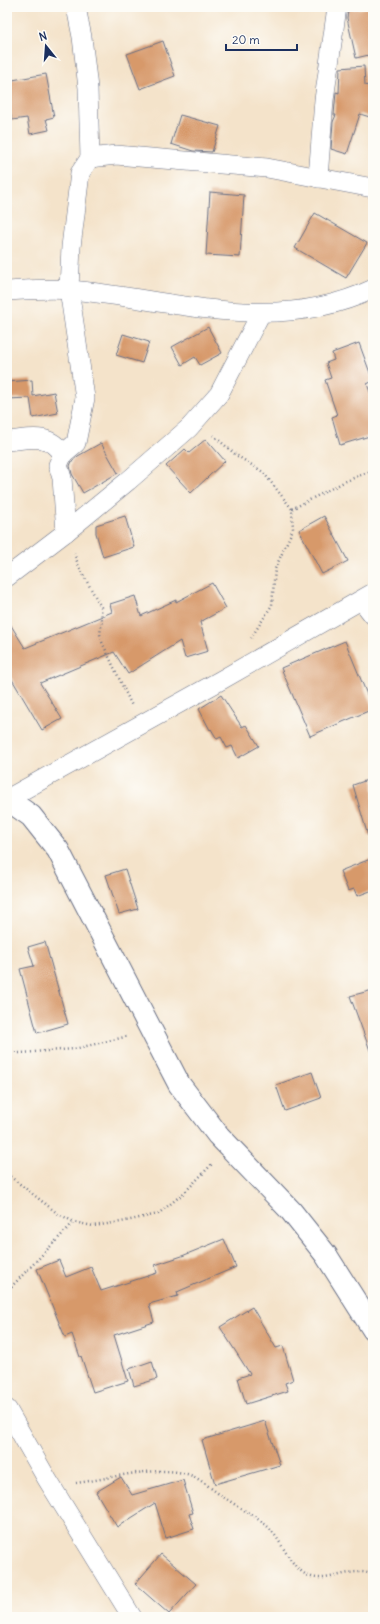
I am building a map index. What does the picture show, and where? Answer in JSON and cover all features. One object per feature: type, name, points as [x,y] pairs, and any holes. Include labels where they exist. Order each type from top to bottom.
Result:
[{"type":"street","points":[[66,532],[62,478],[58,465],[63,454],[76,444],[85,398],[70,289],[70,247],[80,173],[90,158],[88,88],[82,37],[76,7]]},
{"type":"street","points":[[318,178],[324,100],[337,7]]},
{"type":"street","points":[[90,158],[116,155],[267,168],[373,188]]},
{"type":"street","points":[[7,291],[70,289],[205,309],[261,313],[284,312],[342,301],[373,288]]},
{"type":"street","points":[[7,577],[66,532],[189,428],[220,394],[261,313]]},
{"type":"street","points":[[7,441],[35,438],[49,440],[58,446],[63,454]]},
{"type":"street","points":[[369,603],[141,725],[7,799],[31,816],[58,850],[179,1084],[218,1136],[291,1211],[326,1255],[373,1329]]},
{"type":"street","points":[[7,1409],[47,1479],[132,1617]]},
{"type":"path","points":[[195,420],[236,455],[263,472],[292,509],[292,529],[275,569],[272,605],[248,642]]},
{"type":"path","points":[[292,509],[344,482],[373,470]]},
{"type":"path","points":[[66,532],[79,567],[101,607],[102,622],[100,634],[102,642],[141,725]]},
{"type":"path","points":[[7,1054],[74,1049],[152,1031]]},
{"type":"path","points":[[7,1174],[57,1213],[74,1222],[94,1226],[158,1214],[185,1192],[229,1147]]},
{"type":"path","points":[[7,1294],[13,1285],[74,1222]]},
{"type":"path","points":[[47,1479],[74,1483],[148,1471],[167,1471],[187,1474],[201,1481],[268,1528],[298,1569],[306,1575],[316,1579],[358,1572],[373,1575]]},
{"type":"building","points":[[373,7],[373,54],[356,58],[347,18],[348,10]]},
{"type":"building","points":[[163,41],[175,76],[140,89],[127,54]]},
{"type":"building","points":[[364,66],[365,85],[373,87],[373,118],[360,114],[347,154],[331,149],[333,122],[336,115],[334,115],[336,92],[339,93],[340,68]]},
{"type":"building","points":[[46,74],[54,117],[46,119],[49,130],[30,134],[27,118],[12,120],[7,96],[7,81]]},
{"type":"building","points":[[180,115],[220,126],[212,152],[193,151],[171,144]]},
{"type":"building","points":[[210,192],[244,195],[240,257],[206,255]]},
{"type":"building","points":[[315,213],[367,243],[346,278],[295,248]]},
{"type":"building","points":[[208,327],[222,353],[200,365],[195,357],[182,365],[172,347]]},
{"type":"building","points":[[123,334],[149,342],[142,363],[116,355]]},
{"type":"building","points":[[359,343],[373,381],[367,384],[373,400],[373,435],[340,445],[332,417],[337,415],[325,380],[331,378],[326,363],[334,360],[332,353]]},
{"type":"building","points":[[32,380],[33,396],[54,392],[58,413],[33,418],[30,398],[7,399],[7,382]]},
{"type":"building","points":[[206,439],[225,461],[191,493],[166,466],[185,449],[189,453]]},
{"type":"building","points":[[101,443],[118,473],[83,493],[72,474],[70,466],[72,461],[78,456]]},
{"type":"building","points":[[125,516],[134,547],[103,557],[96,533],[96,525]]},
{"type":"building","points":[[324,516],[348,561],[322,574],[299,530]]},
{"type":"building","points":[[212,583],[226,608],[200,622],[208,651],[185,658],[180,641],[128,674],[114,652],[40,683],[62,719],[42,730],[7,671],[7,619],[25,648],[112,612],[110,604],[135,596],[141,616],[176,600],[176,602]]},
{"type":"building","points":[[345,641],[373,709],[310,736],[281,668]]},
{"type":"building","points":[[221,695],[242,727],[246,725],[259,746],[238,758],[232,746],[227,748],[221,737],[217,739],[211,729],[210,730],[199,709]]},
{"type":"building","points":[[373,778],[373,835],[368,836],[353,785]]},
{"type":"building","points":[[373,858],[373,890],[357,896],[354,889],[348,891],[340,871]]},
{"type":"building","points":[[125,869],[138,909],[119,914],[106,875]]},
{"type":"building","points":[[45,942],[68,1024],[37,1033],[20,969],[34,966],[28,947]]},
{"type":"building","points":[[373,990],[373,1052],[371,1053],[350,996]]},
{"type":"building","points":[[312,1072],[321,1098],[285,1111],[276,1085]]},
{"type":"building","points":[[224,1239],[236,1267],[177,1292],[178,1296],[149,1304],[154,1322],[114,1335],[128,1381],[93,1392],[72,1334],[65,1337],[37,1269],[59,1260],[66,1277],[91,1267],[101,1291],[157,1273],[155,1265]]},
{"type":"building","points":[[252,1307],[276,1348],[283,1346],[293,1380],[285,1383],[288,1391],[246,1404],[238,1378],[250,1374],[220,1327]]},
{"type":"building","points":[[152,1361],[157,1379],[134,1386],[129,1369]]},
{"type":"building","points":[[265,1421],[280,1465],[215,1484],[202,1440]]},
{"type":"building","points":[[121,1477],[132,1495],[183,1480],[193,1513],[189,1514],[194,1529],[166,1538],[155,1503],[117,1527],[96,1492]]},
{"type":"building","points":[[161,1554],[196,1584],[169,1614],[135,1584]]}]
